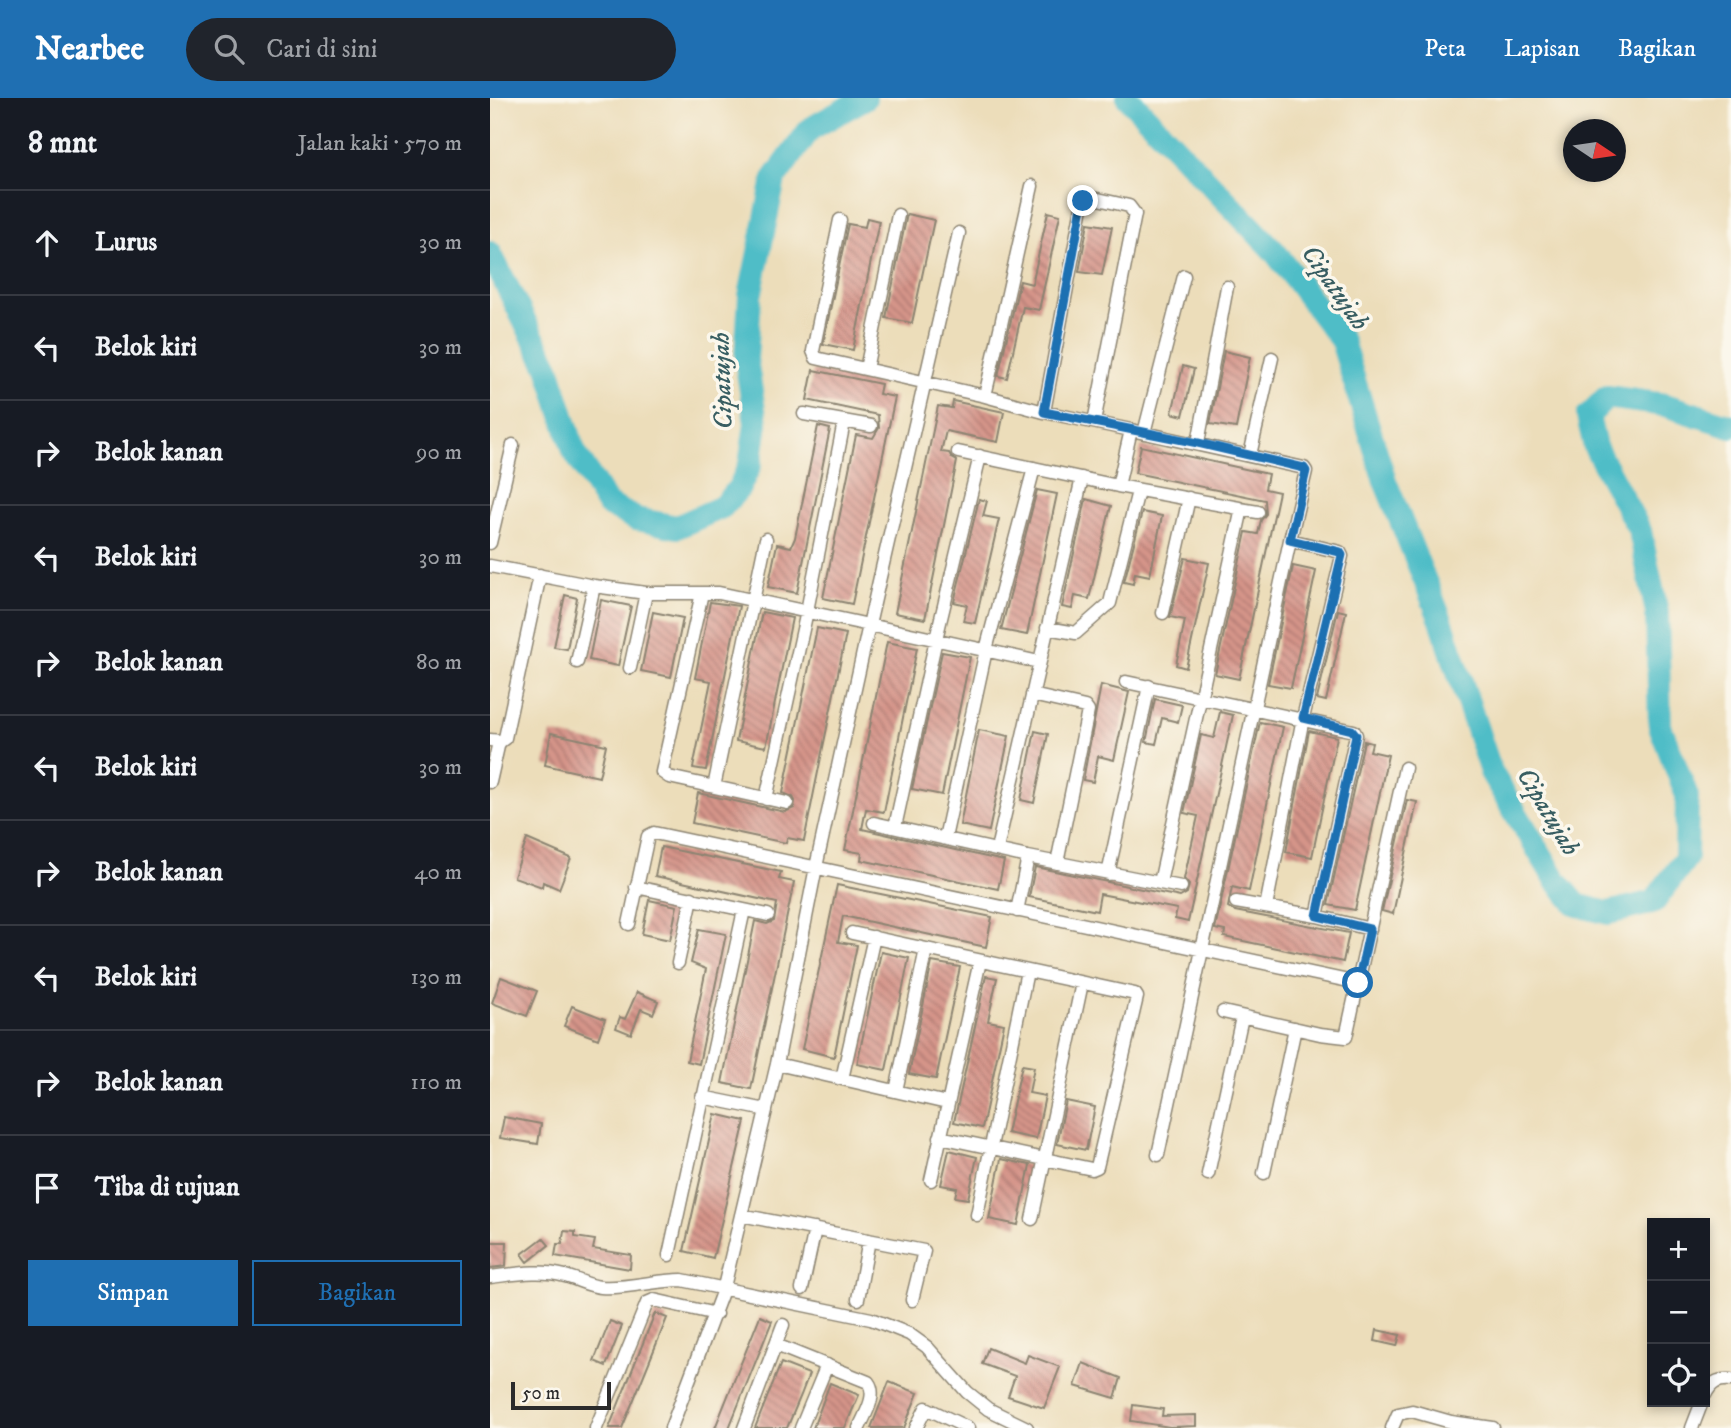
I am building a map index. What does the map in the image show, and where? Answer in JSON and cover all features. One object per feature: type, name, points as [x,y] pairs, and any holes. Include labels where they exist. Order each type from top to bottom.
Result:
[{"type":"street","points":[[985,396],[1032,186]]},
{"type":"street","points":[[1044,412],[1083,201],[1089,197],[1129,206],[1135,214],[1094,422]]},
{"type":"street","points":[[866,369],[898,215]]},
{"type":"street","points":[[840,220],[813,354],[821,360],[985,396],[1044,412],[1198,443],[1305,470],[1158,1155]]},
{"type":"street","points":[[671,1428],[724,1287],[777,1064],[816,867],[869,625],[959,233]]},
{"type":"street","points":[[1144,433],[1184,276]]},
{"type":"street","points":[[1198,443],[1227,287]]},
{"type":"street","points":[[1250,455],[1272,358]]},
{"type":"street","points":[[804,414],[871,426]]},
{"type":"street","points":[[765,799],[807,611],[844,422]]},
{"type":"street","points":[[1118,486],[1131,430]]},
{"type":"street","points":[[490,543],[513,445]]},
{"type":"street","points":[[958,452],[1138,491],[1258,512]]},
{"type":"street","points":[[895,827],[980,456]]},
{"type":"street","points":[[945,838],[986,650],[1034,468]]},
{"type":"street","points":[[998,849],[1082,478]]},
{"type":"street","points":[[1047,628],[1076,633],[1110,603],[1138,491]]},
{"type":"street","points":[[1163,613],[1189,498]]},
{"type":"street","points":[[1160,883],[1240,509]]},
{"type":"street","points":[[714,787],[766,539]]},
{"type":"street","points":[[1266,907],[1303,718],[1342,556],[1340,552],[1290,540]]},
{"type":"street","points":[[490,566],[646,593],[702,593],[753,600],[1040,662]]},
{"type":"street","points":[[490,782],[494,741],[505,738],[540,576]]},
{"type":"street","points":[[577,663],[594,586]]},
{"type":"street","points":[[630,668],[646,593]]},
{"type":"street","points":[[702,593],[661,769],[669,777],[787,803]]},
{"type":"street","points":[[1126,682],[1352,730],[1356,735],[1317,916]]},
{"type":"street","points":[[1108,874],[1149,687]]},
{"type":"street","points":[[1032,695],[1084,707],[1088,711],[1057,863]]},
{"type":"street","points":[[1223,1012],[1345,1037],[1405,768]]},
{"type":"street","points":[[874,823],[1108,874],[1181,887]]},
{"type":"street","points":[[629,924],[645,842],[652,834],[1358,983]]},
{"type":"street","points":[[1017,911],[1028,857]]},
{"type":"street","points":[[636,887],[768,915]]},
{"type":"street","points":[[678,963],[692,898]]},
{"type":"street","points":[[1236,902],[1317,916],[1370,929]]},
{"type":"street","points":[[669,1255],[744,910]]},
{"type":"street","points":[[852,933],[1135,994],[1136,1003],[1098,1166],[1092,1169],[940,1137]]},
{"type":"street","points":[[842,1079],[874,937]]},
{"type":"street","points":[[896,1091],[926,949]]},
{"type":"street","points":[[931,1180],[979,961]]},
{"type":"street","points":[[977,1215],[1027,971]]},
{"type":"street","points":[[1032,1219],[1082,983]]},
{"type":"street","points":[[1208,1174],[1242,1017]]},
{"type":"street","points":[[1264,1173],[1295,1028]]},
{"type":"street","points":[[777,1064],[947,1103]]},
{"type":"street","points":[[702,1097],[766,1110]]},
{"type":"street","points":[[741,1215],[924,1251],[912,1300]]},
{"type":"street","points":[[803,1289],[815,1230]]},
{"type":"street","points":[[858,1299],[869,1240]]},
{"type":"street","points":[[490,1277],[543,1272],[597,1287],[682,1279],[871,1319],[909,1334],[927,1347],[967,1392],[988,1409],[1027,1428]]},
{"type":"street","points":[[596,1428],[647,1303],[654,1300],[716,1314]]},
{"type":"street","points":[[744,1428],[783,1325]]},
{"type":"street","points":[[776,1345],[868,1382],[873,1388],[873,1395],[859,1428]]},
{"type":"street","points":[[801,1428],[827,1365]]},
{"type":"street","points":[[1710,1388],[1721,1379],[1731,1380]]},
{"type":"street","points":[[1692,1428],[1700,1407]]},
{"type":"street","points":[[916,1428],[926,1408],[968,1428]]},
{"type":"street","points":[[1392,1428],[1398,1415],[1412,1411],[1451,1422],[1493,1428]]},
{"type":"building","points":[[1048,212],[1060,215],[1039,310],[1023,307],[1007,378],[998,376],[1020,281],[1032,284]]},
{"type":"building","points":[[907,214],[934,220],[912,323],[886,318]]},
{"type":"building","points":[[867,218],[879,221],[853,350],[823,344],[848,224],[865,227]]},
{"type":"building","points":[[1088,223],[1112,227],[1102,275],[1079,272]]},
{"type":"building","points":[[1224,351],[1250,357],[1236,428],[1210,424]]},
{"type":"building","points":[[1183,366],[1194,369],[1183,416],[1172,413]]},
{"type":"building","points":[[813,370],[881,384],[879,394],[895,397],[852,604],[823,598],[856,435],[873,438],[879,428],[878,415],[807,400]]},
{"type":"building","points":[[953,401],[1004,412],[998,442],[946,431],[941,452],[949,453],[957,461],[925,619],[895,613],[938,406],[952,408]]},
{"type":"building","points":[[818,426],[830,429],[797,593],[768,587],[777,544],[791,547],[795,538]]},
{"type":"building","points":[[1141,446],[1268,474],[1265,489],[1279,492],[1239,679],[1215,674],[1246,532],[1258,534],[1261,520],[1266,514],[1265,500],[1135,473]]},
{"type":"building","points":[[1037,490],[1057,494],[1027,635],[1001,630]]},
{"type":"building","points":[[979,499],[987,501],[983,516],[999,519],[975,623],[963,621],[967,605],[954,602]]},
{"type":"building","points":[[1086,499],[1111,506],[1089,599],[1075,596],[1072,609],[1062,607]]},
{"type":"building","points":[[1142,512],[1162,516],[1150,576],[1135,573],[1133,584],[1124,582]]},
{"type":"building","points":[[1185,558],[1209,563],[1186,668],[1176,665],[1185,620],[1170,617]]},
{"type":"building","points":[[1293,566],[1316,571],[1291,688],[1268,684]]},
{"type":"building","points":[[565,595],[577,598],[567,649],[554,647]]},
{"type":"building","points":[[601,600],[631,606],[618,666],[589,660]]},
{"type":"building","points":[[710,602],[739,606],[706,770],[693,768],[711,681],[695,678]]},
{"type":"building","points":[[1338,610],[1346,612],[1326,701],[1317,699]]},
{"type":"building","points":[[653,612],[683,618],[671,677],[641,671]]},
{"type":"building","points":[[762,612],[792,618],[766,747],[736,741]]},
{"type":"building","points":[[817,628],[846,634],[804,841],[787,838],[786,843],[692,823],[698,793],[785,812],[794,808],[793,797],[783,793]]},
{"type":"building","points":[[887,642],[917,648],[884,812],[866,809],[862,829],[1004,861],[998,889],[861,860],[862,853],[845,850]]},
{"type":"building","points":[[942,652],[970,657],[942,795],[912,789]]},
{"type":"building","points":[[1101,685],[1129,692],[1114,760],[1098,756],[1093,782],[1083,780]]},
{"type":"building","points":[[1155,699],[1182,705],[1178,722],[1162,718],[1156,744],[1146,742]]},
{"type":"building","points":[[1220,712],[1233,715],[1188,922],[1175,919],[1177,909],[1100,894],[1097,911],[1029,897],[1035,867],[1180,897],[1187,893],[1189,885],[1184,879],[1198,816],[1184,813],[1201,735],[1214,738]]},
{"type":"building","points":[[1260,722],[1283,727],[1249,891],[1232,887],[1228,907],[1235,911],[1349,933],[1343,962],[1224,937],[1225,931],[1215,929]]},
{"type":"building","points":[[979,730],[1009,736],[989,831],[960,825]]},
{"type":"building","points":[[1035,731],[1048,734],[1034,803],[1021,800]]},
{"type":"building","points":[[1309,731],[1337,737],[1312,857],[1286,852]]},
{"type":"building","points":[[551,733],[606,745],[599,777],[545,765]]},
{"type":"building","points":[[1364,741],[1372,743],[1370,751],[1388,755],[1355,910],[1328,905]]},
{"type":"building","points":[[1407,800],[1417,802],[1393,914],[1382,911]]},
{"type":"building","points":[[527,839],[571,858],[559,889],[543,882],[542,887],[514,877]]},
{"type":"building","points":[[661,847],[781,872],[779,879],[794,882],[751,1089],[722,1083],[755,921],[767,924],[774,921],[777,903],[655,876]]},
{"type":"building","points":[[837,885],[992,917],[986,947],[843,916],[838,942],[857,945],[834,1057],[802,1049]]},
{"type":"building","points":[[649,900],[677,906],[670,940],[642,934]]},
{"type":"building","points":[[699,929],[726,934],[699,1064],[687,1061],[706,969],[691,963]]},
{"type":"building","points":[[881,952],[909,958],[886,1070],[857,1064]]},
{"type":"building","points":[[932,962],[960,967],[936,1079],[909,1074]]},
{"type":"building","points":[[986,976],[997,978],[988,1021],[1004,1024],[982,1128],[954,1122]]},
{"type":"building","points":[[501,977],[537,991],[527,1016],[492,1003]]},
{"type":"building","points":[[637,992],[658,1001],[653,1014],[641,1009],[631,1034],[616,1028],[620,1017],[625,1019]]},
{"type":"building","points":[[572,1006],[605,1019],[598,1039],[564,1026]]},
{"type":"building","points":[[1022,1065],[1034,1067],[1029,1093],[1045,1096],[1036,1139],[1007,1133]]},
{"type":"building","points":[[1066,1101],[1095,1107],[1086,1150],[1057,1144]]},
{"type":"building","points":[[715,1114],[745,1121],[713,1258],[684,1251]]},
{"type":"building","points":[[504,1117],[541,1124],[538,1144],[500,1138]]},
{"type":"building","points":[[949,1150],[977,1157],[968,1199],[955,1197],[957,1188],[941,1185]]},
{"type":"building","points":[[1001,1159],[1030,1165],[1018,1225],[989,1219]]},
{"type":"building","points":[[564,1231],[575,1232],[575,1237],[595,1240],[593,1249],[631,1255],[630,1269],[555,1256],[557,1244],[562,1244]]},
{"type":"building","points":[[543,1238],[549,1245],[528,1262],[522,1254]]},
{"type":"building","points":[[490,1242],[507,1242],[506,1266],[490,1268]]},
{"type":"building","points":[[655,1313],[667,1318],[622,1428],[609,1428]]},
{"type":"building","points":[[760,1316],[772,1321],[729,1428],[715,1428]]},
{"type":"building","points":[[610,1321],[622,1326],[606,1366],[594,1361]]},
{"type":"building","points":[[1377,1330],[1400,1335],[1397,1346],[1375,1341]]},
{"type":"building","points":[[988,1348],[1025,1363],[1028,1355],[1060,1367],[1044,1408],[1008,1396],[1015,1376],[982,1364]]},
{"type":"building","points":[[781,1363],[809,1374],[801,1395],[787,1428],[755,1428]]},
{"type":"building","points":[[1083,1363],[1121,1378],[1115,1398],[1075,1386]]},
{"type":"building","points":[[889,1382],[918,1393],[904,1428],[871,1428]]},
{"type":"building","points":[[830,1383],[859,1395],[845,1428],[813,1428]]},
{"type":"building","points":[[1133,1405],[1163,1409],[1162,1416],[1196,1415],[1196,1426],[1170,1427],[1131,1421]]},
{"type":"waterway","name":"Cipatujah","points":[[490,253],[548,367],[574,451],[607,504],[636,519],[677,527],[722,507],[739,488],[750,465],[756,423],[746,359],[750,296],[774,179],[810,129],[865,98]]},
{"type":"waterway","name":"Cipatujah","points":[[1128,98],[1275,252],[1342,341],[1385,481],[1442,623],[1491,772],[1556,880],[1577,905],[1608,913],[1654,902],[1686,858],[1687,796],[1660,726],[1657,613],[1640,531],[1595,447],[1588,416],[1607,397],[1665,405],[1731,426]]},
{"type":"route","points":[[1083,201],[1044,412],[1198,443],[1304,468],[1306,471],[1290,540],[1340,552],[1342,555],[1303,718],[1352,730],[1356,735],[1317,916],[1370,929],[1358,983]]}]
